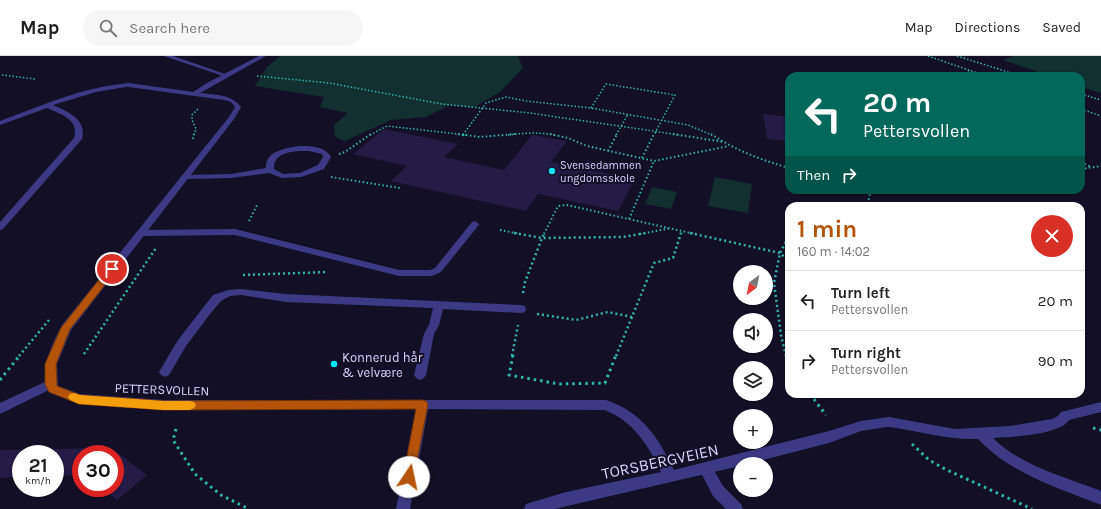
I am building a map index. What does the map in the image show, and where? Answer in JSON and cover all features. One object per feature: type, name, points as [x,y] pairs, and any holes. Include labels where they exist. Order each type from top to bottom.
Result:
[{"type":"street","points":[[167,56],[225,75]]},
{"type":"street","points":[[195,93],[225,75],[263,56]]},
{"type":"street","points":[[0,123],[49,106],[82,92],[114,86],[129,85],[226,98],[233,101],[238,107],[232,118],[66,328],[51,364],[50,384],[0,409]]},
{"type":"street","points":[[0,227],[78,139],[81,132],[80,125],[71,117],[49,106]]},
{"type":"street","points":[[185,177],[231,176],[270,170],[282,176],[301,175],[321,167],[327,157],[325,153],[314,148],[306,147],[288,150],[274,157],[268,166],[270,170]]},
{"type":"street","points":[[141,233],[235,232],[399,273],[432,273],[438,270],[475,224]]},
{"type":"street","points":[[164,372],[182,342],[206,311],[217,298],[228,293],[241,292],[286,298],[439,304],[521,310]]},
{"type":"street","points":[[420,375],[429,334],[434,325],[439,304]]},
{"type":"street","name":"PETTERSVOLLEN","points":[[50,384],[53,389],[79,399],[164,405],[606,405],[623,411],[644,429],[658,450],[670,476]]},
{"type":"street","points":[[402,509],[422,404]]},
{"type":"street","name":"TORSBERGVEIEN","points":[[531,509],[566,499],[670,476],[706,470],[830,437],[861,426],[889,422],[910,424],[933,431],[956,434],[981,434],[1052,425],[1061,422],[1065,416],[1101,406]]},
{"type":"street","points":[[981,434],[989,443],[1010,459],[1101,498]]},
{"type":"street","points":[[706,470],[718,491],[736,509]]},
{"type":"path","points":[[928,56],[974,72]]},
{"type":"path","points":[[958,56],[1008,72]]},
{"type":"path","points":[[2,75],[35,79]]},
{"type":"path","points":[[255,76],[328,83],[442,104],[530,112],[724,142]]},
{"type":"path","points":[[591,108],[606,84],[675,95],[642,158]]},
{"type":"path","points":[[1085,95],[1101,100]]},
{"type":"path","points":[[463,136],[483,108],[490,101],[506,97],[526,101],[591,108],[688,124],[700,128],[729,146],[748,155],[785,167]]},
{"type":"path","points":[[190,144],[196,135],[192,115],[202,106]]},
{"type":"path","points":[[1085,110],[1101,116]]},
{"type":"path","points":[[608,151],[628,114]]},
{"type":"path","points":[[327,157],[344,152],[373,133],[387,126],[463,136],[495,137],[535,132],[568,138],[586,146],[654,160],[729,146]]},
{"type":"path","points":[[629,219],[654,160]]},
{"type":"path","points":[[1085,164],[1091,167]]},
{"type":"path","points":[[1085,168],[1101,166]]},
{"type":"path","points":[[330,176],[350,182],[384,184],[400,188]]},
{"type":"path","points":[[682,231],[673,258],[654,263],[605,383],[559,384],[520,376],[509,376],[525,282],[542,238],[558,206],[567,205],[671,228],[780,253],[785,257]]},
{"type":"path","points":[[500,230],[542,238],[624,237],[671,228]]},
{"type":"path","points":[[84,354],[166,232]]},
{"type":"path","points":[[785,242],[780,253],[775,274],[774,289],[778,306],[779,328],[785,353]]},
{"type":"path","points":[[228,293],[238,277],[243,275],[336,272]]},
{"type":"path","points":[[521,310],[576,320],[608,312],[632,318]]},
{"type":"path","points":[[0,380],[49,319]]},
{"type":"path","points":[[813,398],[826,415]]},
{"type":"path","points":[[889,422],[929,460],[945,469],[1032,509]]},
{"type":"path","points":[[176,429],[173,440],[195,474],[221,495],[249,509]]},
{"type":"green space","points":[[280,56],[518,56],[523,68],[500,92],[473,108],[450,105],[426,117],[391,120],[345,141],[335,137],[334,125],[348,113],[320,107],[324,97],[255,86],[267,67]]},
{"type":"green space","points":[[1013,56],[1101,56],[1101,93],[1085,88],[1085,72],[1038,72],[1003,60]]},
{"type":"green space","points":[[715,177],[752,184],[748,213],[708,206]]},
{"type":"green space","points":[[652,187],[677,192],[671,209],[645,204]]},
{"type":"building","points":[[763,114],[785,117],[785,141],[767,139]]},
{"type":"building","points":[[384,129],[458,144],[444,157],[504,170],[532,135],[567,141],[551,162],[635,179],[618,211],[538,194],[526,211],[391,181],[407,166],[353,154]]},
{"type":"building","points":[[64,449],[72,449],[72,475],[64,476]]},
{"type":"building","points":[[0,450],[12,450],[12,477],[0,478]]},
{"type":"building","points":[[124,458],[147,475],[124,494]]},
{"type":"building","points":[[114,497],[121,497],[117,500]]},
{"type":"slow traffic","points":[[74,397],[79,399],[164,405],[190,405]]},
{"type":"place","name":"Svensedammen ungdomsskole","points":[[552,171]]},
{"type":"place","name":"Konnerud hår & velvære","points":[[334,364]]},
{"type":"route","points":[[112,269],[66,328],[51,364],[50,384],[53,389],[79,399],[164,405],[422,404],[409,477]]}]
